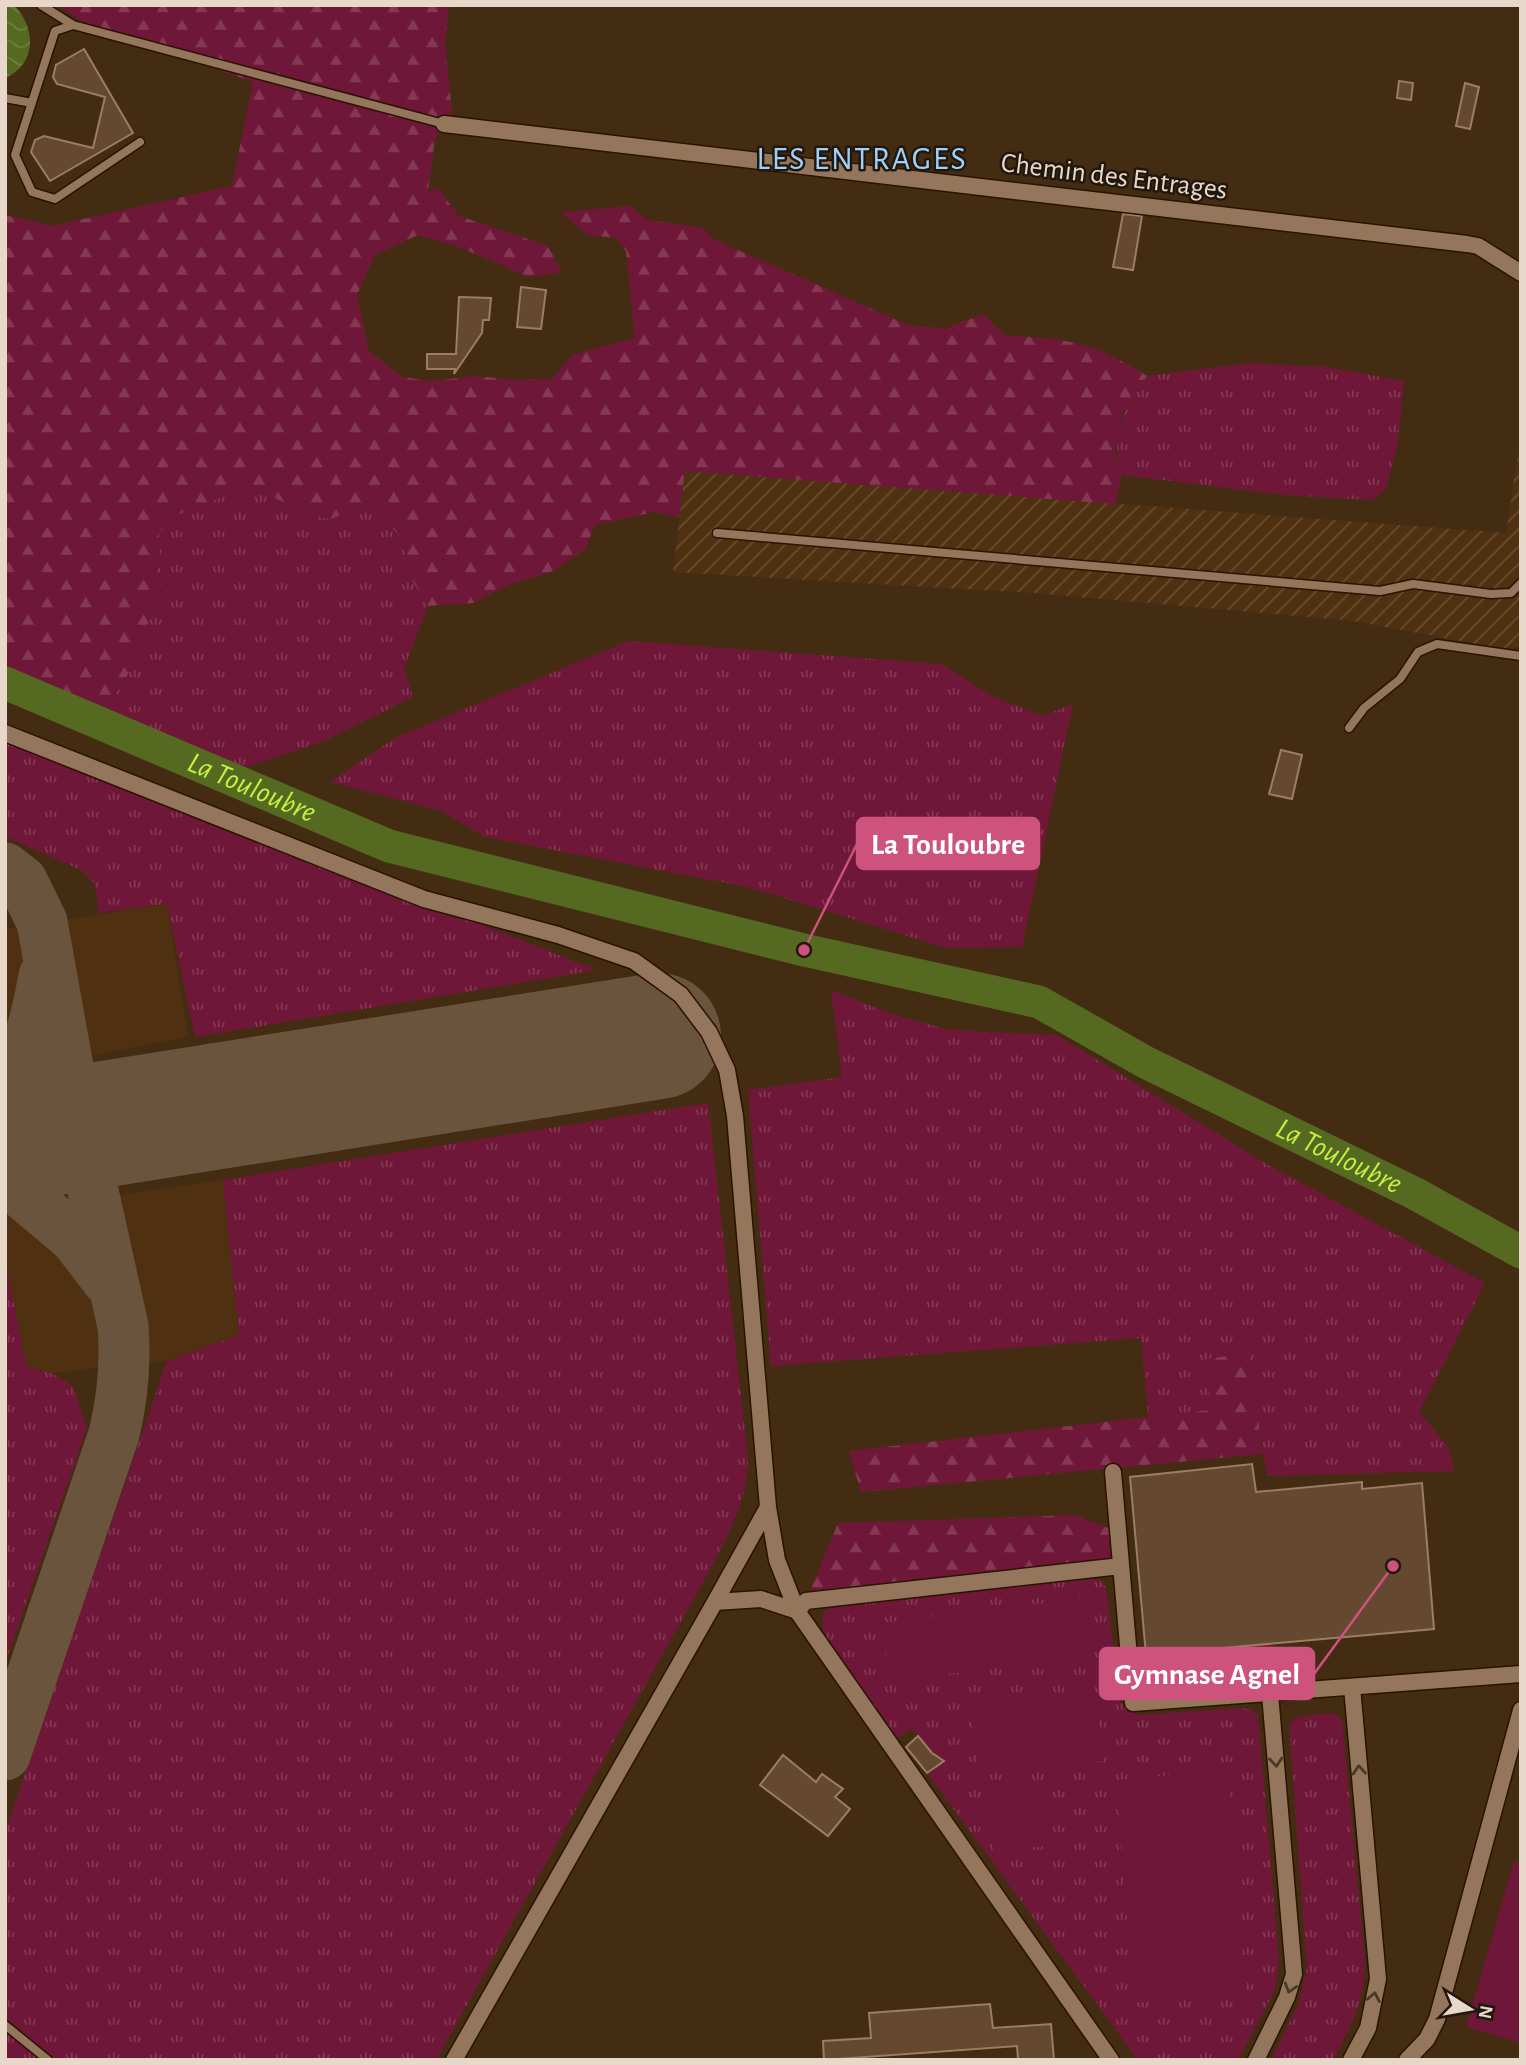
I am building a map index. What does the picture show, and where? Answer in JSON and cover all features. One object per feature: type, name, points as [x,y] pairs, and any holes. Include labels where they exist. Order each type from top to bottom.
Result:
[{"type":"street","name":"Chemin des Entrages","points":[[444,124],[1467,244],[1478,246],[1521,273]]},
{"type":"street","points":[[5,733],[424,899],[558,935],[634,961],[681,995],[709,1032],[727,1070],[735,1116],[768,1507],[777,1560],[797,1611],[1111,2060]]},
{"type":"street","points":[[1113,1472],[1133,1703],[1521,1674]]},
{"type":"street","points":[[454,2060],[768,1507]]},
{"type":"street","points":[[797,1611],[806,1601],[1121,1566]]},
{"type":"street","points":[[715,1602],[761,1599],[797,1611]]},
{"type":"street","points":[[1351,2060],[1368,2028],[1378,1979],[1352,1687]]},
{"type":"street","points":[[1256,2060],[1287,1997],[1294,1974],[1270,1694]]},
{"type":"street","points":[[1408,2060],[1427,2039],[1437,2019],[1521,1710]]},
{"type":"lane","points":[[41,5],[73,25],[444,124]]},
{"type":"lane","points":[[73,25],[55,31],[15,155],[32,192],[55,199],[140,142]]},
{"type":"lane","points":[[5,98],[32,103]]},
{"type":"lane","points":[[717,533],[1380,591],[1413,584],[1511,593],[1521,583]]},
{"type":"lane","points":[[1349,728],[1364,708],[1400,679],[1418,652],[1437,644],[1521,656]]},
{"type":"lane","points":[[5,2025],[48,2060]]},
{"type":"shaded area","points":[[1521,435],[1521,646],[1508,650],[1354,621],[1033,593],[673,572],[685,471],[1506,533]]},
{"type":"shaded area","points":[[167,904],[188,1037],[5,1072],[5,929]]},
{"type":"shaded area","points":[[223,1180],[239,1335],[167,1361],[51,1373],[26,1366],[5,1258],[5,1211]]},
{"type":"green space","points":[[56,5],[449,5],[445,45],[452,111],[435,139],[428,192],[438,188],[459,216],[548,246],[562,272],[529,277],[457,246],[418,235],[375,255],[357,295],[369,351],[402,377],[431,381],[476,376],[519,380],[552,379],[572,355],[635,338],[626,251],[616,238],[588,235],[560,212],[631,206],[647,220],[703,228],[713,239],[908,325],[944,329],[983,314],[1004,335],[1078,344],[1128,364],[1147,376],[1122,414],[1115,452],[1122,475],[1115,504],[685,471],[679,517],[654,512],[595,525],[585,549],[553,571],[508,585],[473,603],[428,606],[413,582],[400,537],[371,502],[331,519],[304,514],[270,495],[241,489],[172,517],[159,533],[161,591],[128,674],[103,713],[41,687],[5,663],[5,215],[52,226],[232,186],[253,82],[87,24]]},
{"type":"green space","points":[[1248,363],[1326,367],[1404,381],[1397,446],[1386,489],[1372,500],[1284,495],[1122,475],[1118,460],[1118,434],[1132,400],[1147,376]]},
{"type":"green space","points":[[241,489],[270,495],[304,514],[331,519],[371,502],[400,537],[413,582],[428,606],[404,668],[413,697],[324,741],[244,768],[103,713],[128,674],[161,591],[159,533],[172,517]]},
{"type":"green space","points":[[628,641],[942,664],[990,695],[1042,716],[1073,704],[1022,947],[947,948],[748,887],[485,837],[439,810],[330,782],[395,738]]},
{"type":"green space","points":[[5,739],[597,970],[195,1037],[167,904],[99,913],[95,884],[83,871],[5,836]]},
{"type":"green space","points":[[831,990],[895,1015],[950,1030],[1057,1035],[1268,1165],[1485,1283],[1419,1412],[1449,1448],[1454,1471],[1267,1476],[1248,1353],[1212,1410],[1148,1417],[1141,1338],[771,1366],[748,1090],[842,1077]]},
{"type":"green space","points":[[708,1103],[748,1458],[741,1503],[709,1571],[436,2060],[5,2060],[5,1832],[167,1361],[239,1335],[223,1180]]},
{"type":"green space","points":[[5,1258],[26,1366],[51,1373],[73,1386],[87,1428],[5,1663]]},
{"type":"green space","points":[[1249,1353],[1263,1454],[861,1492],[849,1451],[1211,1410],[1206,1359]]},
{"type":"green space","points":[[1075,1515],[1118,1532],[1121,1566],[806,1601],[838,1523]]},
{"type":"green space","points":[[1088,1578],[1099,1580],[1106,1587],[1120,1702],[1129,1711],[1141,1715],[1241,1708],[1252,1710],[1258,1716],[1279,1959],[1275,1990],[1238,2060],[1138,2060],[927,1773],[943,1761],[932,1753],[912,1729],[896,1738],[823,1643],[823,1614],[831,1606]]},
{"type":"green space","points":[[1086,1598],[1093,1656],[889,1681],[882,1623]]},
{"type":"green space","points":[[1272,1645],[1274,1675],[1148,1687],[1146,1655]]},
{"type":"green space","points":[[1095,1692],[1102,1761],[978,1774],[971,1705]]},
{"type":"green space","points":[[1329,1713],[1342,1720],[1365,1962],[1362,1990],[1351,2024],[1333,2060],[1271,2060],[1298,2005],[1307,1968],[1289,1724],[1299,1717]]},
{"type":"green space","points":[[1228,1770],[1246,1993],[1134,2003],[1116,1780]]},
{"type":"green space","points":[[1045,1788],[1049,1846],[993,1850],[989,1791]]},
{"type":"green space","points":[[1514,1861],[1521,1863],[1521,2043],[1466,2027]]},
{"type":"water","points":[[5,5],[15,6],[22,15],[30,35],[30,45],[23,64],[5,78]]},
{"type":"building","points":[[84,49],[133,133],[50,181],[31,152],[35,140],[44,136],[93,148],[105,97],[57,84],[53,77],[56,65]]},
{"type":"building","points":[[1399,81],[1413,83],[1411,100],[1397,98]]},
{"type":"building","points":[[1465,83],[1479,87],[1470,129],[1456,126]]},
{"type":"building","points":[[1123,214],[1142,216],[1133,270],[1113,267]]},
{"type":"building","points":[[521,287],[546,290],[541,329],[517,327]]},
{"type":"building","points":[[459,297],[491,298],[489,320],[483,320],[482,333],[454,374],[455,369],[427,369],[427,354],[456,354]]},
{"type":"building","points":[[1281,750],[1302,755],[1292,799],[1269,794]]},
{"type":"building","points":[[1252,1464],[1256,1492],[1362,1482],[1362,1489],[1422,1483],[1434,1629],[1146,1655],[1130,1477]]},
{"type":"building","points":[[918,1736],[932,1753],[944,1761],[927,1773],[906,1747]]},
{"type":"building","points":[[783,1755],[816,1782],[822,1774],[843,1789],[835,1797],[850,1809],[828,1836],[760,1785]]},
{"type":"building","points":[[990,2004],[993,2028],[1051,2024],[1054,2060],[1018,2060],[1017,2046],[824,2060],[823,2041],[871,2038],[869,2013]]},
{"type":"waterway","name":"La Touloubre","points":[[5,683],[389,846],[804,950],[1039,1002],[1145,1062],[1414,1193],[1521,1252]]},
{"type":"taxiway","points":[[5,868],[22,881],[42,922],[79,1128],[123,1326],[124,1354],[122,1394],[114,1434],[5,1755]]},
{"type":"taxiway","points":[[5,1089],[20,1063],[30,1035],[44,976]]},
{"type":"taxiway","points":[[5,1179],[75,1238],[108,1281]]},
{"type":"runway","points":[[5,1140],[658,1036]]},
{"type":"place","name":"La Touloubre","points":[[804,950]]},
{"type":"place","name":"Gymnase Agnel","points":[[1393,1566]]},
{"type":"district","name":"LES ENTRAGES","points":[[862,159]]}]
